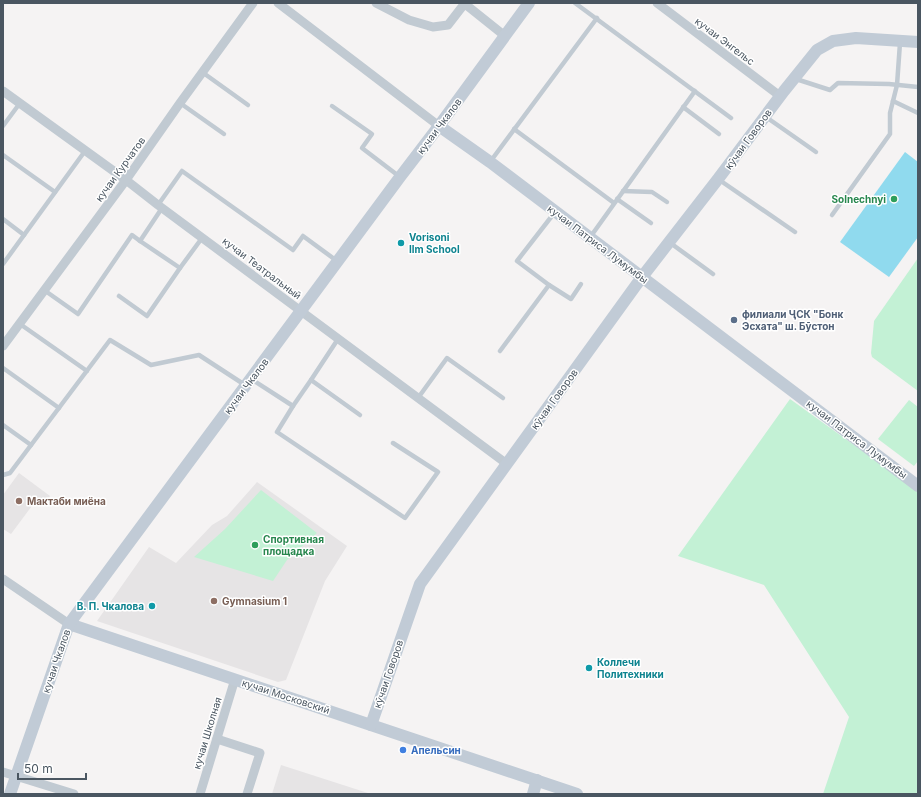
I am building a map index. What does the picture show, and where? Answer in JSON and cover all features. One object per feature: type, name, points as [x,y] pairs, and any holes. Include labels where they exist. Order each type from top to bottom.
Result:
[{"type":"street","name":"кучаи Курчатов","points":[[3,346],[126,180],[202,72],[253,3]]},
{"type":"street","name":"кучаи Патриса Лумумбы","points":[[278,3],[918,486]]},
{"type":"street","points":[[376,3],[387,6],[409,20],[433,27],[448,25],[465,3],[505,36]]},
{"type":"street","name":"кучаи Чкалов","points":[[10,794],[69,624],[529,3]]},
{"type":"street","name":"кучаи Энгельс","points":[[657,3],[780,96]]},
{"type":"street","name":"кӯчаи Говоров","points":[[371,725],[420,584],[642,277],[794,78],[817,50],[833,41],[856,38],[918,42]]},
{"type":"street","name":"кучаи Театральный","points":[[3,91],[126,180],[506,464]]},
{"type":"street","name":"кучаи Московский","points":[[3,579],[69,624],[578,794]]},
{"type":"street","name":"кучаи Школная","points":[[200,794],[235,679]]},
{"type":"street","points":[[217,739],[260,753],[247,794]]},
{"type":"street","points":[[3,772],[74,794]]},
{"type":"street","points":[[533,794],[537,780]]},
{"type":"lane","points":[[575,3],[731,118]]},
{"type":"lane","points":[[490,162],[597,18]]},
{"type":"lane","points":[[832,215],[890,134],[890,114],[898,85],[901,41]]},
{"type":"lane","points":[[202,72],[248,105]]},
{"type":"lane","points":[[794,78],[830,90],[838,83],[918,87]]},
{"type":"lane","points":[[590,238],[695,91]]},
{"type":"lane","points":[[893,101],[918,114]]},
{"type":"lane","points":[[3,126],[20,103]]},
{"type":"lane","points":[[180,103],[224,134]]},
{"type":"lane","points":[[332,106],[372,134],[362,148],[400,177]]},
{"type":"lane","points":[[683,108],[719,134]]},
{"type":"lane","points":[[765,116],[816,152]]},
{"type":"lane","points":[[514,129],[616,201],[651,223]]},
{"type":"lane","points":[[3,264],[85,150]]},
{"type":"lane","points":[[3,155],[55,192]]},
{"type":"lane","points":[[140,240],[182,171],[293,250],[303,236],[338,261]]},
{"type":"lane","points":[[718,179],[795,232]]},
{"type":"lane","points":[[623,191],[652,192],[667,202]]},
{"type":"lane","points":[[555,212],[517,262],[571,299],[581,284]]},
{"type":"lane","points":[[3,219],[24,235]]},
{"type":"lane","points":[[44,290],[78,314],[132,235],[180,268]]},
{"type":"lane","points":[[118,296],[147,316],[202,238]]},
{"type":"lane","points":[[669,242],[713,274]]},
{"type":"lane","points":[[500,351],[549,285]]},
{"type":"lane","points":[[20,324],[87,371]]},
{"type":"lane","points":[[338,339],[277,432],[405,518],[438,472],[393,443]]},
{"type":"lane","points":[[3,474],[10,473],[110,340],[151,365],[199,354],[293,406]]},
{"type":"lane","points":[[418,398],[447,358],[503,398]]},
{"type":"lane","points":[[3,368],[59,408]]},
{"type":"lane","points":[[311,380],[360,415]]},
{"type":"lane","points":[[3,425],[31,445]]},
{"type":"shaded area","name":"Мактаби миёна","points":[[19,473],[50,496],[45,504],[37,499],[11,534],[3,529],[3,495]]},
{"type":"shaded area","name":"Gymnasium 1","points":[[257,482],[347,546],[325,581],[286,680],[278,682],[97,621],[149,547],[176,563],[212,525],[227,516]]},
{"type":"shaded area","points":[[281,765],[371,794],[272,794]]},
{"type":"green space","points":[[918,258],[918,391],[872,357],[871,353],[874,321]]},
{"type":"green space","points":[[790,399],[918,491],[918,794],[823,794],[849,717],[764,585],[678,556]]},
{"type":"green space","points":[[909,400],[918,407],[918,461],[914,466],[878,439]]},
{"type":"green space","name":"Спортивная площадка","points":[[261,490],[317,533],[287,560],[273,581],[194,557],[225,529]]},
{"type":"water","name":"Solnechnyi","points":[[905,152],[918,162],[918,237],[889,277],[840,242]]},
{"type":"place","name":"Solnechnyi","points":[[894,199]]},
{"type":"place","name":"Vorisoni Ilm School","points":[[401,243]]},
{"type":"place","name":"филиали ҶСК \"Бонк Эсхата\" ш. Бӯстон","points":[[734,320]]},
{"type":"place","name":"Мактаби миёна","points":[[19,501]]},
{"type":"place","name":"Спортивная площадка","points":[[255,545]]},
{"type":"place","name":"Gymnasium 1","points":[[214,601]]},
{"type":"place","name":"В. П. Чкалова","points":[[152,606]]},
{"type":"place","name":"Коллечи Политехники","points":[[589,668]]},
{"type":"place","name":"Апельсин","points":[[403,750]]}]
